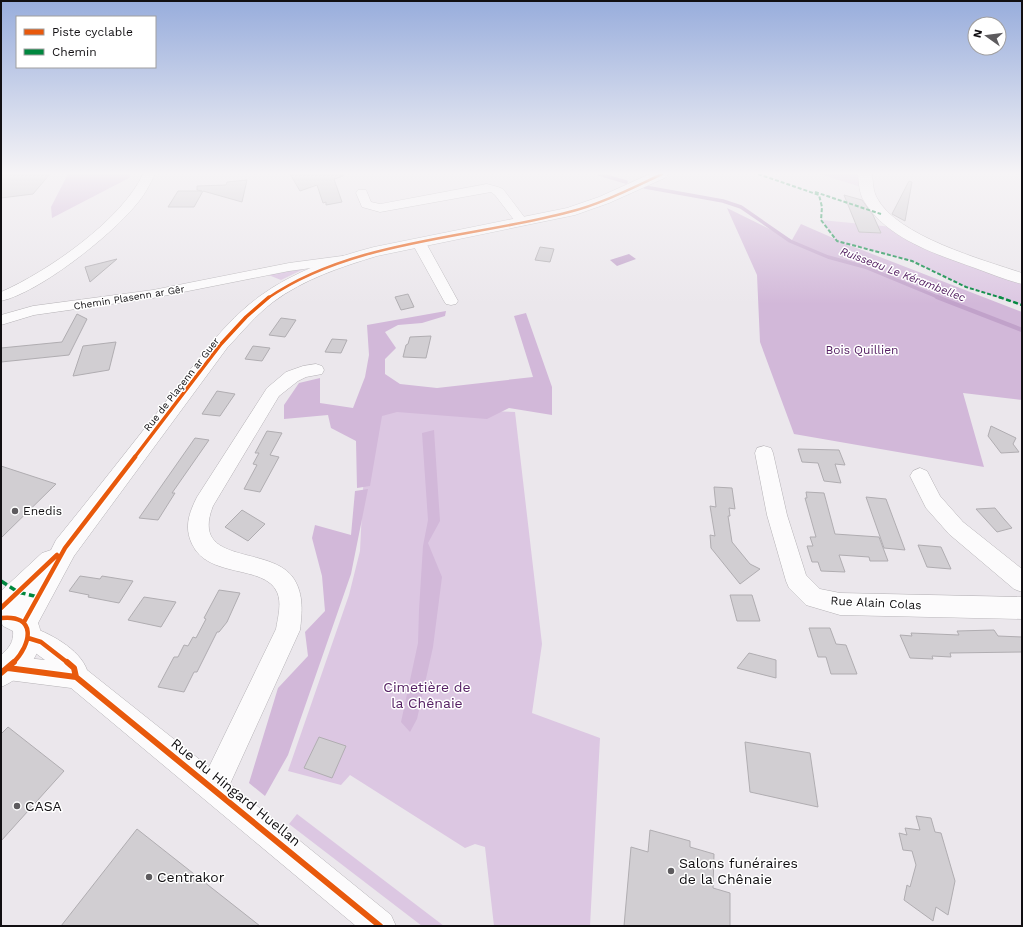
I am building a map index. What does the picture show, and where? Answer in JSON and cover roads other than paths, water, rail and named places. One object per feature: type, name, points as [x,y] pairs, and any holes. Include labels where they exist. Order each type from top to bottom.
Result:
[{"type":"main road","name":"Rue de Plaçenn ar Guer","points":[[4,670],[18,658],[24,648],[18,626],[65,548],[221,344],[257,307],[286,287],[310,274],[350,259],[545,217]]},
{"type":"main road","points":[[885,217],[904,231],[940,249],[1022,279]]},
{"type":"main road","name":"Rue de Plaçenn ar Guer","points":[[1,608],[65,548]]},
{"type":"street","points":[[1,297],[28,284],[62,262],[117,217]]},
{"type":"street","points":[[518,217],[522,222]]},
{"type":"street","points":[[419,243],[452,301]]},
{"type":"street","name":"Chemin Plasenn ar Gêr","points":[[1,320],[33,311],[153,294],[289,267],[350,259]]},
{"type":"street","points":[[256,274],[286,287]]},
{"type":"street","points":[[213,789],[288,630],[290,604],[285,584],[270,570],[214,556],[205,548],[200,539],[197,523],[204,503],[273,392],[281,383],[296,374],[316,370]]},
{"type":"street","name":"Rue Alain Colas","points":[[764,453],[777,515],[797,581],[814,598],[840,604],[1022,608]]},
{"type":"street","points":[[920,476],[933,502],[956,528],[1022,582]]},
{"type":"street","name":"Rue du Hingard Huellan","points":[[18,626],[62,658],[74,668],[76,677],[380,926]]},
{"type":"street","points":[[4,670],[31,670],[76,677]]},
{"type":"waterway","name":"Ruisseau Le Kérambellec","points":[[756,217],[790,241],[828,257],[865,267],[940,298]]},
{"type":"waterway","name":"Ruisseau Le Kérambellec","points":[[937,297],[1022,330]]},
{"type":"place","name":"Enedis","points":[[15,511]]},
{"type":"place","name":"CASA","points":[[17,806]]},
{"type":"place","name":"Salons funéraires de la Chênaie","points":[[671,871]]},
{"type":"place","name":"Centrakor","points":[[149,877]]},
{"type":"park label","name":"Bois Quillien","points":[[862,350]]},
{"type":"park label","name":"Cimetière de la Chênaie","points":[[427,696]]}]
